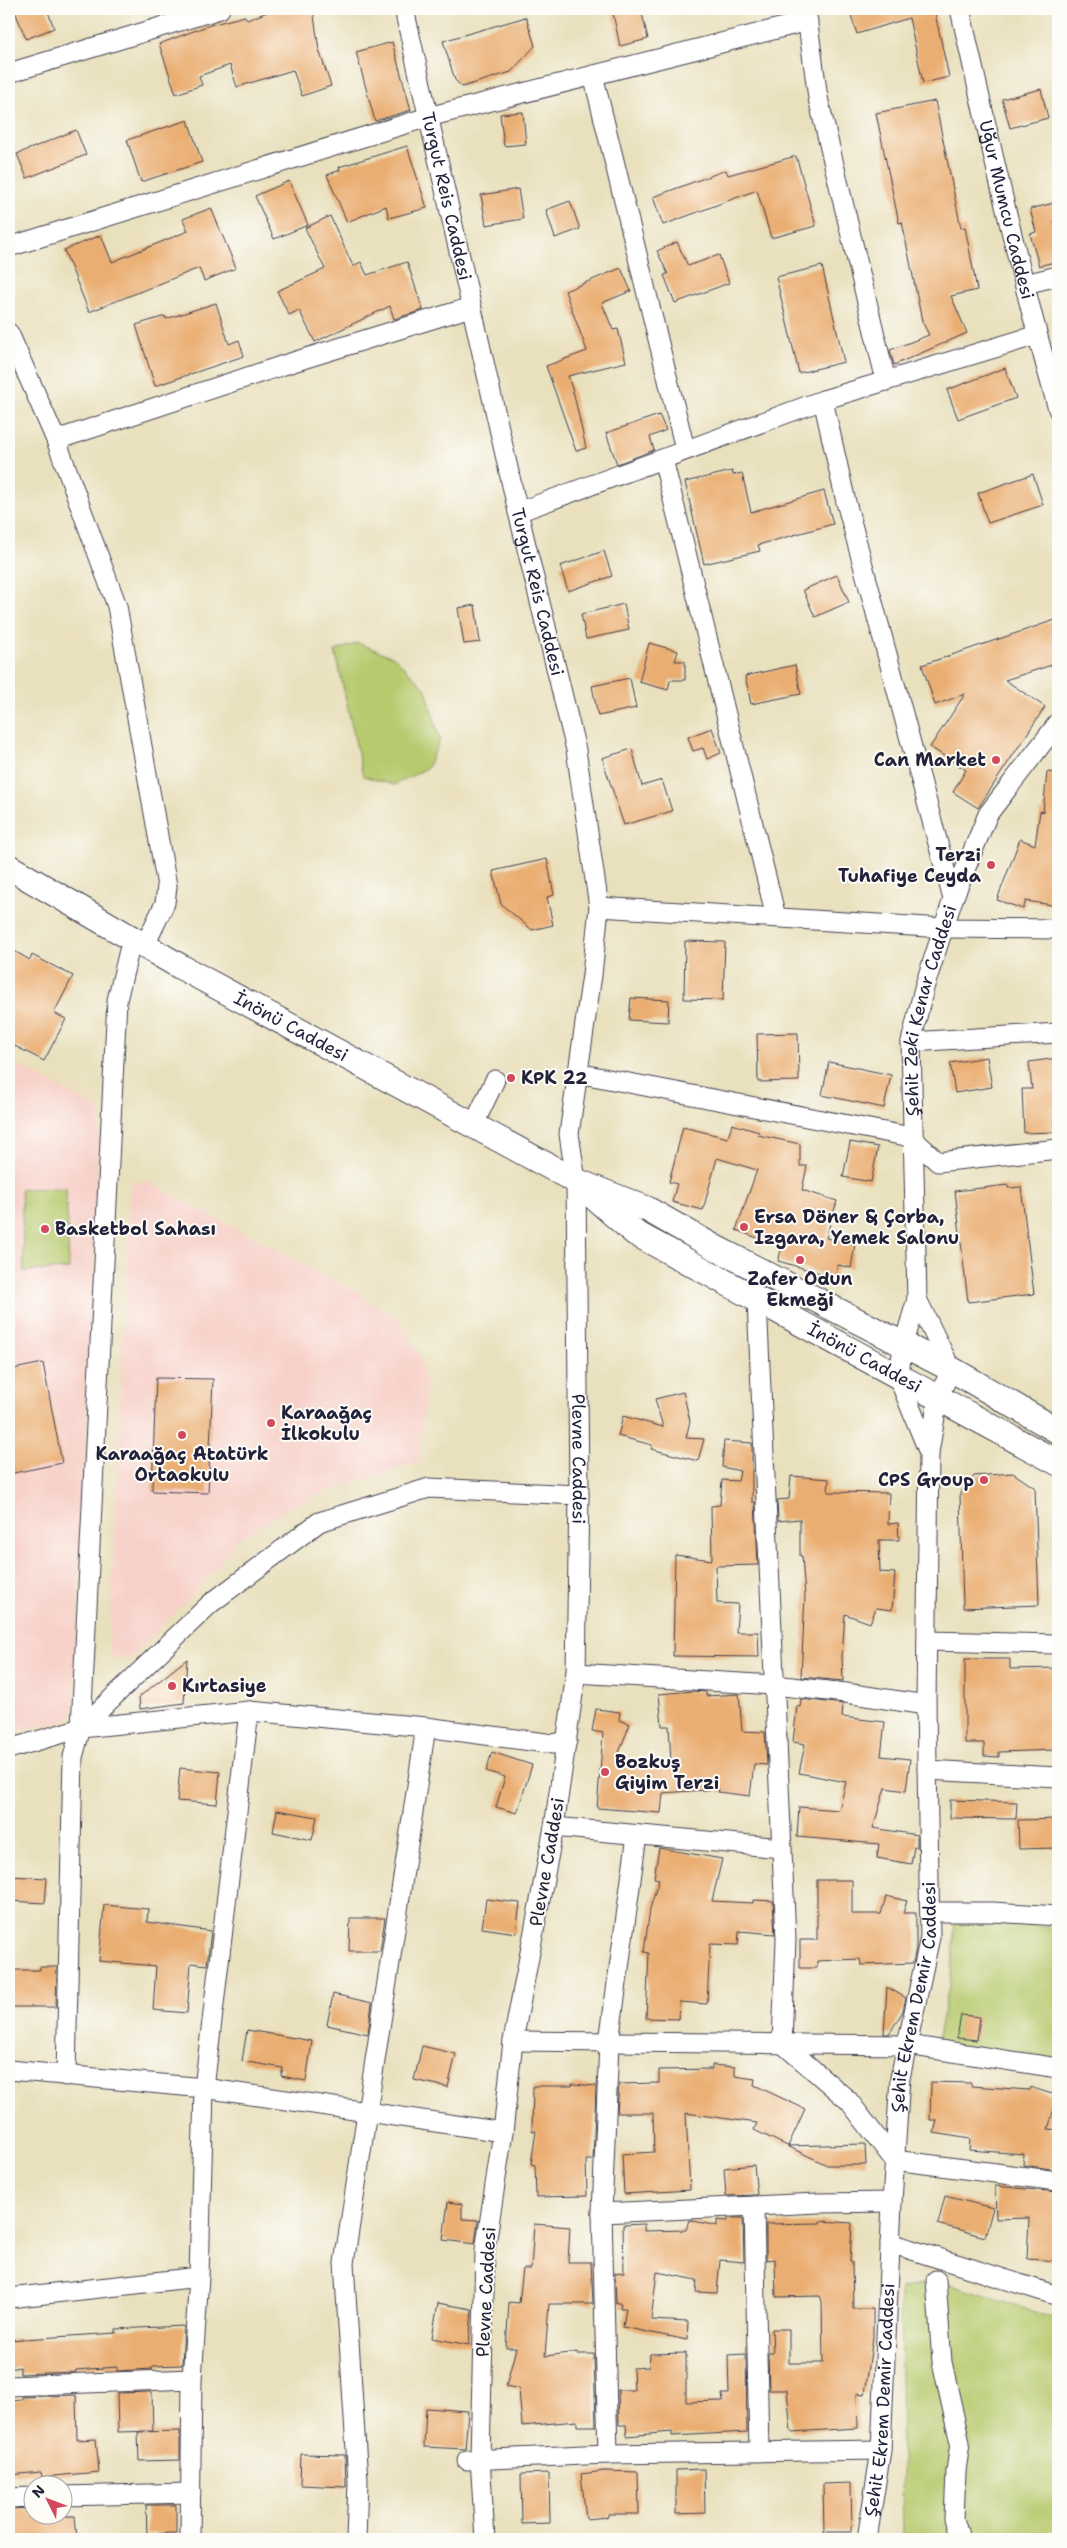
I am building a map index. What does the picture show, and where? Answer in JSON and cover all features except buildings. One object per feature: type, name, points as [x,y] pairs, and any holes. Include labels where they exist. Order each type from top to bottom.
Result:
[{"type":"main road","name":"İnönü Caddesi","points":[[9,867],[189,972],[474,1124],[576,1181],[648,1209],[714,1247],[951,1368],[1058,1431]]},
{"type":"main road","name":"İnönü Caddesi","points":[[576,1181],[635,1233],[1058,1463]]},
{"type":"street","points":[[9,73],[220,9]]},
{"type":"street","name":"Turgut Reis Caddesi","points":[[404,9],[518,512],[576,750],[599,907],[592,976],[569,1134],[576,1181]]},
{"type":"street","name":"Uğur Mumcu Caddesi","points":[[960,9],[998,180],[1037,336],[1058,409]]},
{"type":"street","points":[[9,247],[428,117],[593,75],[807,15],[818,98],[886,381]]},
{"type":"street","points":[[593,75],[686,449]]},
{"type":"street","points":[[1025,284],[1058,276]]},
{"type":"street","points":[[56,440],[290,363],[471,307]]},
{"type":"street","points":[[9,333],[56,440],[117,606],[167,886],[165,902],[138,941],[117,1000],[81,1728],[73,1757],[66,2076]]},
{"type":"street","points":[[518,512],[823,400],[1037,336]]},
{"type":"street","points":[[823,400],[846,502],[953,899]]},
{"type":"street","points":[[664,459],[776,917]]},
{"type":"street","name":"Şehit Zeki Kenar Caddesi","points":[[917,1299],[910,1042],[924,988],[953,899],[988,814],[1058,723]]},
{"type":"street","points":[[599,907],[944,928],[1058,929]]},
{"type":"street","points":[[910,1042],[1058,1033]]},
{"type":"street","points":[[577,1073],[912,1137],[938,1162],[1058,1149]]},
{"type":"street","points":[[474,1124],[494,1080]]},
{"type":"street","name":"Plevne Caddesi","points":[[485,2539],[474,2459],[485,2251],[503,2132],[514,2041],[554,1827],[576,1673],[579,1495],[576,1181]]},
{"type":"street","points":[[917,1299],[904,1343],[898,1377],[929,1454]]},
{"type":"street","points":[[917,1299],[951,1368],[938,1399],[929,1454]]},
{"type":"street","points":[[757,1301],[786,1939],[782,2043]]},
{"type":"street","name":"Şehit Ekrem Demir Caddesi","points":[[867,2539],[881,2450],[894,2160],[900,2078],[930,1936],[926,1705],[929,1454]]},
{"type":"street","points":[[81,1728],[210,1604],[319,1522],[429,1488],[579,1495]]},
{"type":"street","points":[[927,1641],[1058,1644]]},
{"type":"street","points":[[576,1673],[774,1685],[926,1705]]},
{"type":"street","points":[[190,2539],[192,2379],[199,2277],[204,2088],[249,1711]]},
{"type":"street","points":[[9,1749],[81,1728],[249,1711],[426,1727],[553,1744],[567,1741]]},
{"type":"street","points":[[356,2539],[358,2481],[344,2264],[426,1727]]},
{"type":"street","points":[[927,1770],[1058,1777]]},
{"type":"street","points":[[554,1827],[782,1848]]},
{"type":"street","points":[[608,2454],[602,2213],[609,2042],[637,1835]]},
{"type":"street","points":[[930,1912],[994,1912],[1058,1916]]},
{"type":"street","points":[[514,2041],[907,2045],[1058,2068]]},
{"type":"street","points":[[782,2043],[849,2101],[894,2160],[1058,2181]]},
{"type":"street","points":[[9,2070],[204,2088],[503,2132]]},
{"type":"street","points":[[602,2213],[892,2202]]},
{"type":"street","points":[[754,2206],[759,2451]]},
{"type":"street","points":[[890,2243],[1058,2296]]},
{"type":"street","points":[[9,2298],[199,2277]]},
{"type":"street","points":[[936,2280],[942,2362],[960,2442],[956,2471],[954,2519],[960,2539]]},
{"type":"street","points":[[9,2386],[192,2379]]},
{"type":"street","points":[[474,2459],[608,2454],[881,2450]]},
{"type":"street","points":[[72,2496],[191,2493]]},
{"type":"street","points":[[9,2498],[22,2497]]},
{"type":"shaded area","points":[[9,1060],[100,1109],[74,1708],[70,1717],[63,1722],[9,1733]]},
{"type":"shaded area","name":"Karaağaç İlkokulu","points":[[147,1181],[357,1293],[399,1320],[419,1353],[426,1384],[419,1462],[310,1497],[239,1538],[203,1583],[130,1659],[109,1657],[129,1190],[134,1182]]},
{"type":"green space","points":[[358,643],[394,657],[426,689],[440,740],[427,768],[394,785],[363,776],[335,651]]},
{"type":"green space","name":"Basketbol Sahası","points":[[66,1188],[69,1269],[24,1271],[21,1189]]},
{"type":"green space","points":[[955,1920],[1058,1927],[1058,2062],[936,2045],[951,1977]]},
{"type":"green space","points":[[936,2280],[1058,2320],[1058,2539],[903,2539],[900,2289]]},
{"type":"place","name":"Can Market","points":[[996,760]]},
{"type":"place","name":"Terzi Tuhafiye Ceyda","points":[[991,865]]},
{"type":"place","name":"KPK 22","points":[[511,1078]]},
{"type":"place","name":"Ersa Döner & Çorba, Izgara, Yemek Salonu","points":[[744,1227]]},
{"type":"place","name":"Basketbol Sahası","points":[[45,1229]]},
{"type":"place","name":"Zafer Odun Ekmeği","points":[[800,1260]]},
{"type":"place","name":"Karaağaç İlkokulu","points":[[271,1423]]},
{"type":"place","name":"Karaağaç Atatürk Ortaokulu","points":[[182,1435]]},
{"type":"place","name":"CPS Group","points":[[984,1480]]},
{"type":"place","name":"Kırtasiye","points":[[172,1686]]},
{"type":"place","name":"Bozkuş Giyim Terzi","points":[[605,1772]]}]
